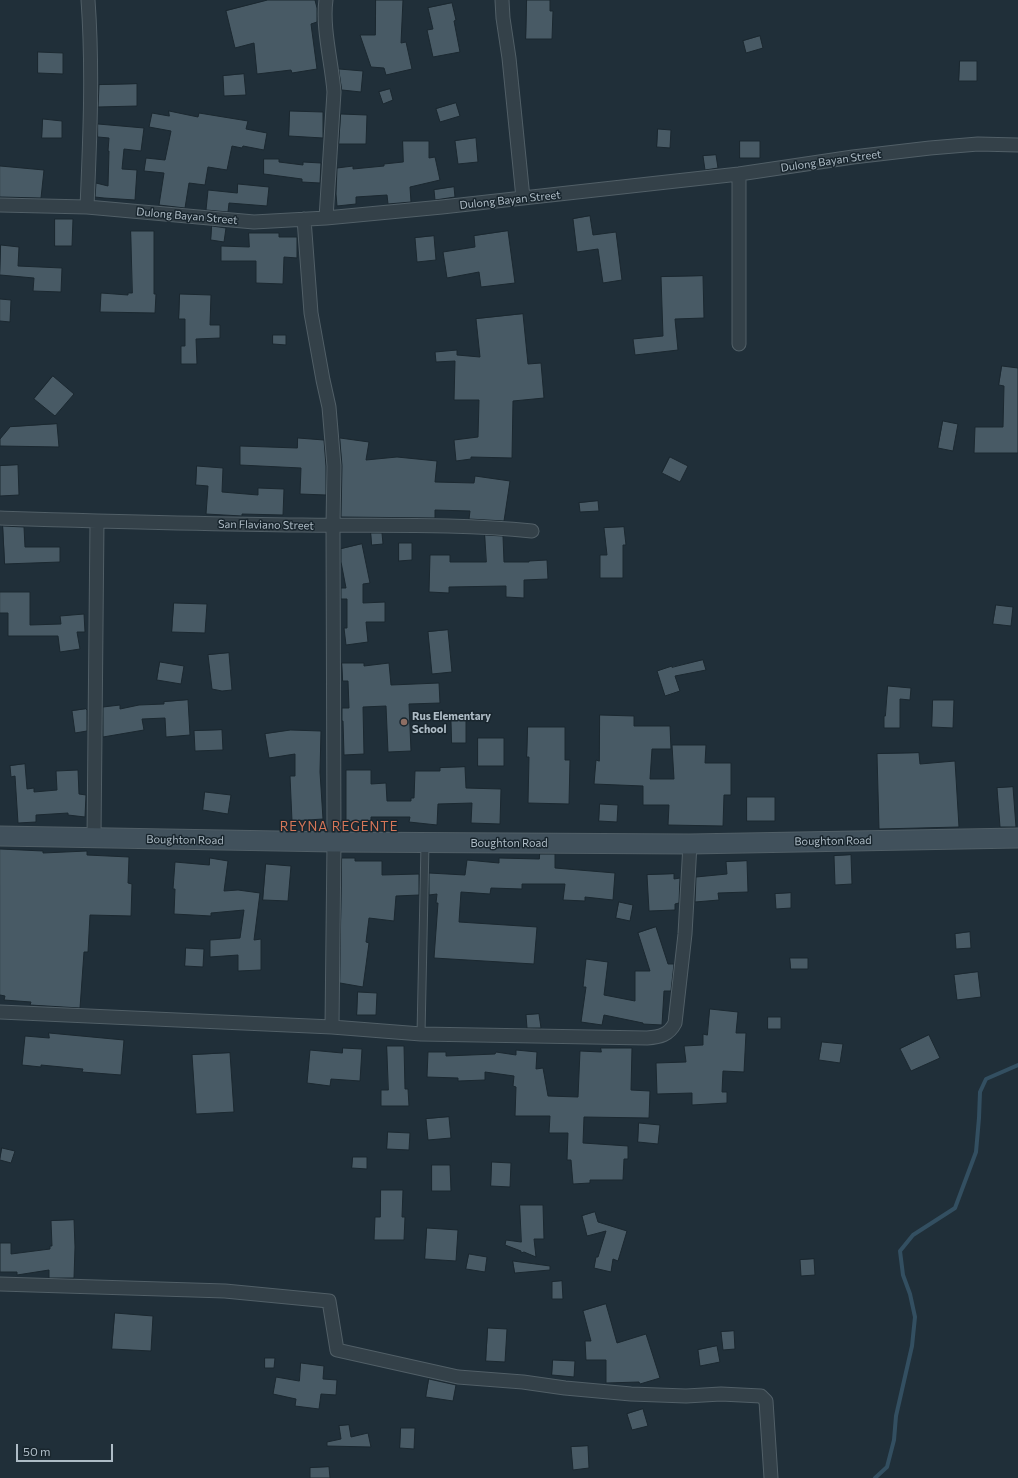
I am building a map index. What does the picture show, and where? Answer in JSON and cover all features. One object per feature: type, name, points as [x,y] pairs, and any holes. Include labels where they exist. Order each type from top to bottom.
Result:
[{"type":"main road","name":"Boughton Road","points":[[0,836],[334,842],[690,844],[1018,838]]},
{"type":"street","points":[[87,207],[91,39],[88,0]]},
{"type":"street","points":[[326,0],[324,15],[334,92],[326,218]]},
{"type":"street","points":[[502,0],[523,198]]},
{"type":"street","name":"Dulong Bayan Street","points":[[0,205],[87,207],[254,222],[326,218],[739,174],[853,157],[930,148],[978,144],[1018,145]]},
{"type":"street","points":[[739,174],[739,344]]},
{"type":"street","points":[[304,219],[311,313],[323,380],[330,407],[334,466],[334,842],[332,1028]]},
{"type":"street","name":"San Flaviano Street","points":[[0,518],[181,524],[434,526],[506,529],[532,532]]},
{"type":"street","points":[[94,838],[97,521]]},
{"type":"street","points":[[0,1012],[332,1028],[421,1034],[647,1038],[660,1036],[668,1033],[675,1023],[685,934],[690,844]]},
{"type":"street","points":[[0,1284],[225,1291],[329,1301],[337,1350],[458,1377],[523,1382],[565,1388],[630,1394],[686,1396],[722,1394],[761,1396],[766,1401],[771,1478]]},
{"type":"lane","points":[[421,1034],[426,842]]},
{"type":"building","points":[[268,0],[315,0],[317,8],[317,22],[311,24],[317,69],[292,73],[291,70],[257,74],[254,43],[235,48],[226,11]]},
{"type":"building","points":[[376,0],[403,0],[401,43],[406,42],[412,69],[386,75],[384,68],[371,67],[360,35],[375,35]]},
{"type":"building","points":[[527,0],[550,0],[550,11],[553,11],[552,39],[526,39]]},
{"type":"building","points":[[452,3],[456,20],[454,21],[460,52],[433,57],[427,30],[433,29],[428,8]]},
{"type":"building","points":[[760,36],[763,48],[746,53],[743,41]]},
{"type":"building","points":[[38,52],[63,53],[63,74],[38,73]]},
{"type":"building","points":[[960,61],[977,61],[977,81],[959,81]]},
{"type":"building","points":[[339,69],[363,71],[361,92],[342,90]]},
{"type":"building","points":[[244,74],[246,95],[224,96],[223,76]]},
{"type":"building","points":[[137,84],[137,106],[98,107],[99,85]]},
{"type":"building","points":[[390,89],[393,100],[383,104],[379,92]]},
{"type":"building","points":[[456,103],[460,116],[440,122],[436,109]]},
{"type":"building","points":[[169,111],[198,117],[199,113],[248,121],[246,129],[267,133],[264,150],[243,146],[242,148],[232,146],[227,170],[208,167],[205,185],[189,183],[185,208],[159,205],[164,173],[144,171],[146,158],[165,160],[171,131],[149,127],[152,113],[169,116]]},
{"type":"building","points":[[290,111],[323,112],[323,138],[289,136]]},
{"type":"building","points":[[341,114],[367,115],[366,144],[339,144]]},
{"type":"building","points":[[43,119],[62,121],[62,138],[42,138]]},
{"type":"building","points":[[98,124],[144,128],[141,151],[124,149],[122,169],[137,170],[135,200],[95,197],[96,183],[108,186],[109,138],[98,137]]},
{"type":"building","points":[[658,129],[671,130],[670,148],[657,147]]},
{"type":"building","points":[[476,138],[478,162],[458,164],[455,141]]},
{"type":"building","points":[[403,141],[429,141],[429,158],[435,157],[440,180],[410,187],[411,202],[388,204],[387,195],[356,197],[356,204],[337,206],[337,168],[353,166],[353,169],[384,166],[384,164],[403,162]]},
{"type":"building","points":[[740,141],[760,141],[760,158],[740,158]]},
{"type":"building","points":[[716,155],[718,168],[705,170],[703,156]]},
{"type":"building","points":[[264,159],[279,159],[279,162],[303,165],[303,162],[321,163],[320,183],[302,182],[302,179],[264,174]]},
{"type":"building","points":[[0,166],[44,170],[41,198],[0,197]]},
{"type":"building","points":[[238,184],[269,187],[267,206],[229,203],[228,212],[206,210],[208,190],[237,193]]},
{"type":"building","points":[[454,187],[455,197],[435,200],[434,190]]},
{"type":"building","points":[[590,216],[593,235],[616,232],[622,280],[603,283],[598,249],[577,252],[573,219]]},
{"type":"building","points":[[55,219],[73,219],[72,246],[55,246]]},
{"type":"building","points":[[212,226],[226,228],[224,242],[211,240]]},
{"type":"building","points":[[131,231],[154,231],[154,294],[156,294],[155,313],[100,312],[101,293],[128,295],[128,293],[132,293]]},
{"type":"building","points":[[508,231],[515,283],[481,287],[479,272],[447,278],[443,252],[475,247],[474,236]]},
{"type":"building","points":[[249,233],[279,233],[279,237],[297,237],[297,258],[284,257],[283,284],[256,283],[256,261],[221,261],[221,246],[249,247]]},
{"type":"building","points":[[434,236],[436,260],[417,262],[415,238]]},
{"type":"building","points":[[1,245],[19,247],[18,266],[62,268],[61,292],[33,291],[34,278],[0,275]]},
{"type":"building","points":[[703,276],[704,318],[675,319],[678,350],[635,355],[633,339],[663,336],[661,277]]},
{"type":"building","points":[[180,294],[211,295],[210,325],[220,325],[220,338],[196,339],[197,364],[181,364],[181,346],[185,346],[185,319],[179,319]]},
{"type":"building","points":[[0,299],[11,300],[10,322],[0,321]]},
{"type":"building","points":[[523,314],[528,364],[541,363],[544,398],[513,401],[512,458],[471,457],[471,459],[456,461],[454,440],[478,437],[479,400],[454,400],[455,361],[436,362],[435,352],[457,350],[457,355],[480,357],[476,319]]},
{"type":"building","points":[[273,335],[286,335],[286,345],[273,344]]},
{"type":"building","points":[[1002,366],[1018,368],[1018,453],[974,453],[975,427],[1003,427],[1004,386],[999,385]]},
{"type":"building","points":[[53,376],[74,394],[55,416],[34,399]]},
{"type":"building","points":[[943,421],[958,424],[953,451],[938,448]]},
{"type":"building","points":[[57,424],[59,447],[0,446],[0,439],[10,427]]},
{"type":"building","points":[[298,438],[324,440],[326,495],[300,494],[301,468],[240,465],[240,446],[297,448]]},
{"type":"building","points":[[340,438],[369,442],[366,460],[397,457],[437,461],[435,482],[474,483],[475,476],[510,481],[504,521],[469,519],[470,511],[435,510],[435,518],[341,517],[342,466]]},
{"type":"building","points":[[670,457],[688,466],[680,482],[662,473]]},
{"type":"building","points":[[18,465],[19,495],[0,496],[0,466]]},
{"type":"building","points":[[197,466],[223,468],[222,492],[258,495],[258,488],[284,489],[283,515],[242,514],[242,516],[206,514],[208,486],[196,485]]},
{"type":"building","points":[[598,501],[599,511],[580,512],[579,503]]},
{"type":"building","points":[[3,526],[24,527],[25,547],[60,547],[60,562],[5,564]]},
{"type":"building","points":[[624,527],[626,545],[623,545],[623,578],[600,578],[600,555],[607,555],[604,528]]},
{"type":"building","points":[[371,533],[382,533],[383,544],[372,545]]},
{"type":"building","points":[[485,535],[503,536],[504,562],[547,560],[548,579],[524,580],[524,598],[506,597],[506,586],[449,587],[449,593],[429,592],[430,555],[450,555],[450,562],[486,562]]},
{"type":"building","points":[[399,543],[412,543],[412,560],[399,561]]},
{"type":"building","points":[[362,544],[370,583],[363,584],[363,603],[385,602],[385,622],[366,622],[368,642],[346,645],[344,628],[347,628],[347,599],[341,599],[341,588],[346,588],[341,562],[341,549]]},
{"type":"building","points":[[0,592],[30,592],[30,625],[61,624],[60,616],[84,614],[85,632],[77,632],[80,649],[60,652],[58,636],[8,636],[8,613],[0,613]]},
{"type":"building","points":[[174,603],[207,604],[205,633],[172,632]]},
{"type":"building","points":[[996,605],[1013,607],[1011,626],[993,624]]},
{"type":"building","points":[[448,630],[452,672],[432,674],[428,632]]},
{"type":"building","points":[[229,653],[232,690],[222,691],[212,689],[208,655]]},
{"type":"building","points":[[703,660],[706,670],[675,676],[680,691],[665,696],[657,671],[672,666]]},
{"type":"building","points":[[160,662],[184,666],[181,684],[157,680]]},
{"type":"building","points":[[342,663],[364,663],[364,666],[389,663],[391,685],[439,683],[440,703],[409,704],[411,751],[388,752],[386,706],[363,707],[364,754],[344,755],[342,708],[349,708],[348,681],[343,681]]},
{"type":"building","points":[[888,686],[911,688],[910,700],[900,699],[900,728],[884,728]]},
{"type":"building","points":[[188,700],[190,735],[166,737],[165,718],[142,719],[144,730],[103,737],[103,707],[120,705],[120,709],[139,705],[164,704],[164,702]]},
{"type":"building","points":[[933,700],[954,700],[953,728],[932,727]]},
{"type":"building","points":[[86,709],[87,731],[75,733],[72,711]]},
{"type":"building","points":[[451,715],[466,715],[466,743],[452,743]]},
{"type":"building","points":[[600,715],[634,716],[634,726],[670,726],[671,749],[652,749],[650,779],[674,779],[672,745],[706,745],[705,763],[731,763],[731,795],[724,795],[723,826],[668,825],[669,805],[643,805],[643,786],[594,784],[596,760],[599,761]]},
{"type":"building","points":[[528,727],[565,727],[565,760],[570,760],[569,804],[528,803]]},
{"type":"building","points":[[222,730],[223,750],[195,751],[194,731]]},
{"type":"building","points":[[291,730],[321,731],[320,772],[323,819],[292,821],[290,776],[295,776],[295,754],[269,758],[265,734]]},
{"type":"building","points":[[478,738],[504,738],[504,766],[478,766]]},
{"type":"building","points":[[919,753],[920,764],[955,761],[959,827],[879,829],[877,754]]},
{"type":"building","points":[[25,764],[27,789],[34,788],[34,792],[57,790],[56,771],[78,770],[79,794],[86,795],[85,817],[68,815],[68,813],[36,815],[36,822],[18,823],[15,776],[11,777],[10,766]]},
{"type":"building","points":[[465,767],[466,788],[501,789],[500,824],[471,823],[472,803],[438,804],[437,825],[409,822],[410,817],[371,817],[371,821],[346,822],[346,770],[371,770],[371,784],[386,783],[387,801],[411,801],[411,798],[414,798],[415,771],[440,771],[440,768]]},
{"type":"building","points":[[1013,787],[1016,827],[1000,827],[997,788]]},
{"type":"building","points":[[205,792],[231,795],[228,814],[203,810]]},
{"type":"building","points":[[747,797],[775,797],[775,821],[747,821]]},
{"type":"building","points":[[600,804],[618,805],[617,822],[599,821]]},
{"type":"building","points":[[0,849],[43,851],[43,853],[87,851],[87,855],[129,857],[128,883],[132,884],[131,916],[90,915],[88,952],[84,952],[80,1008],[30,1005],[31,1002],[4,1000],[5,996],[0,995]]},
{"type":"building","points":[[540,854],[555,854],[555,868],[615,873],[613,900],[585,897],[585,901],[563,900],[565,884],[522,884],[522,889],[491,888],[490,894],[461,892],[459,922],[537,927],[534,964],[434,958],[438,903],[436,903],[437,894],[429,895],[429,873],[465,875],[467,860],[499,863],[499,858],[539,859]]},
{"type":"building","points":[[851,855],[852,884],[835,885],[834,856]]},
{"type":"building","points":[[210,858],[228,861],[224,891],[238,890],[260,893],[254,940],[261,939],[261,970],[238,971],[238,955],[210,957],[210,940],[240,938],[244,910],[211,913],[211,916],[174,914],[175,889],[173,889],[175,862],[209,865]]},
{"type":"building","points":[[342,858],[355,858],[355,861],[382,861],[382,875],[419,874],[419,895],[396,896],[394,921],[369,918],[366,942],[369,943],[363,987],[340,983]]},
{"type":"building","points":[[747,861],[748,892],[718,893],[719,900],[695,902],[696,877],[727,874],[726,862]]},
{"type":"building","points":[[266,864],[291,866],[288,901],[263,900]]},
{"type":"building","points":[[674,874],[674,879],[680,878],[679,903],[675,904],[675,910],[649,911],[647,875]]},
{"type":"building","points":[[791,893],[791,908],[776,909],[775,894]]},
{"type":"building","points":[[619,902],[633,905],[630,921],[616,918]]},
{"type":"building","points":[[656,927],[668,964],[674,964],[671,991],[664,991],[662,1025],[643,1024],[604,1015],[602,1025],[581,1022],[586,987],[583,987],[586,959],[608,962],[604,995],[635,1001],[635,971],[650,971],[638,933]]},
{"type":"building","points":[[970,932],[971,948],[956,949],[955,934]]},
{"type":"building","points":[[186,948],[204,949],[203,967],[185,966]]},
{"type":"building","points":[[790,958],[808,958],[808,969],[791,969]]},
{"type":"building","points":[[978,972],[981,997],[957,1000],[954,975]]},
{"type":"building","points":[[358,992],[377,993],[376,1015],[357,1015]]},
{"type":"building","points":[[710,1009],[738,1012],[736,1033],[746,1033],[744,1072],[723,1071],[722,1092],[727,1092],[727,1103],[692,1105],[692,1093],[657,1094],[656,1063],[686,1062],[684,1046],[703,1045],[703,1034],[707,1035]]},
{"type":"building","points":[[539,1014],[541,1028],[527,1028],[526,1015]]},
{"type":"building","points":[[768,1017],[781,1017],[781,1029],[768,1029]]},
{"type":"building","points":[[49,1033],[124,1040],[121,1075],[82,1072],[83,1069],[41,1065],[41,1067],[22,1065],[25,1036],[49,1038]]},
{"type":"building","points":[[929,1035],[940,1058],[911,1071],[900,1049]]},
{"type":"building","points":[[822,1042],[843,1044],[840,1063],[819,1060]]},
{"type":"building","points":[[387,1046],[404,1046],[405,1089],[408,1089],[409,1106],[381,1106],[381,1090],[388,1090]]},
{"type":"building","points":[[343,1048],[362,1049],[360,1081],[331,1079],[330,1086],[307,1083],[310,1050],[342,1053]]},
{"type":"building","points":[[601,1048],[632,1048],[631,1090],[650,1091],[649,1118],[584,1117],[583,1143],[628,1146],[628,1159],[624,1159],[623,1180],[590,1180],[590,1183],[573,1184],[571,1160],[567,1160],[568,1133],[549,1133],[550,1116],[515,1116],[516,1087],[513,1086],[514,1076],[485,1072],[485,1080],[458,1081],[458,1078],[427,1077],[428,1052],[446,1052],[446,1056],[495,1054],[496,1052],[516,1055],[516,1050],[537,1052],[536,1069],[543,1068],[548,1096],[578,1097],[580,1051],[601,1052]]},
{"type":"building","points":[[230,1053],[234,1112],[196,1114],[192,1055]]},
{"type":"building","points":[[449,1117],[451,1138],[428,1140],[426,1119]]},
{"type":"building","points":[[639,1123],[660,1125],[658,1144],[638,1142]]},
{"type":"building","points":[[388,1132],[410,1133],[409,1150],[387,1149]]},
{"type":"building","points":[[2,1148],[15,1151],[11,1163],[0,1160]]},
{"type":"building","points":[[353,1157],[367,1157],[367,1169],[352,1168]]},
{"type":"building","points":[[492,1162],[511,1163],[510,1187],[491,1186]]},
{"type":"building","points":[[432,1165],[450,1165],[451,1191],[432,1191]]},
{"type":"building","points":[[381,1190],[403,1190],[402,1217],[405,1217],[404,1240],[374,1240],[375,1217],[380,1217]]},
{"type":"building","points":[[520,1205],[543,1205],[544,1239],[534,1239],[536,1257],[524,1252],[521,1253],[521,1251],[505,1245],[506,1240],[521,1242]]},
{"type":"building","points":[[595,1212],[598,1222],[627,1231],[618,1261],[613,1259],[611,1272],[594,1268],[596,1257],[598,1257],[606,1231],[587,1236],[582,1216]]},
{"type":"building","points":[[74,1220],[74,1278],[49,1278],[49,1270],[17,1275],[17,1272],[0,1272],[0,1243],[11,1243],[11,1254],[50,1249],[50,1246],[52,1246],[51,1221]]},
{"type":"building","points":[[427,1228],[458,1230],[456,1261],[425,1259]]},
{"type":"building","points":[[469,1254],[487,1257],[485,1272],[466,1269]]},
{"type":"building","points":[[814,1259],[815,1275],[801,1276],[800,1260]]},
{"type":"building","points":[[513,1261],[550,1266],[550,1270],[515,1273]]},
{"type":"building","points":[[562,1281],[563,1299],[552,1299],[552,1282]]},
{"type":"building","points":[[606,1304],[617,1343],[646,1334],[660,1378],[640,1384],[639,1382],[606,1383],[606,1360],[586,1360],[585,1341],[591,1341],[583,1311]]},
{"type":"building","points":[[115,1313],[153,1316],[151,1351],[112,1349]]},
{"type":"building","points":[[488,1328],[507,1329],[505,1362],[486,1361]]},
{"type":"building","points":[[734,1331],[735,1349],[723,1350],[721,1332]]},
{"type":"building","points":[[717,1346],[720,1362],[700,1366],[698,1350]]},
{"type":"building","points":[[265,1358],[275,1358],[274,1368],[265,1368]]},
{"type":"building","points":[[553,1360],[575,1361],[574,1377],[552,1375]]},
{"type":"building","points":[[301,1363],[324,1366],[323,1379],[337,1380],[336,1395],[321,1394],[319,1409],[295,1406],[296,1399],[273,1394],[276,1377],[299,1381]]},
{"type":"building","points":[[429,1379],[456,1385],[453,1401],[426,1397]]},
{"type":"building","points":[[643,1409],[648,1426],[632,1430],[627,1414]]},
{"type":"building","points":[[349,1425],[351,1437],[368,1433],[371,1447],[327,1446],[327,1442],[341,1439],[339,1426]]},
{"type":"building","points":[[401,1428],[415,1428],[414,1449],[400,1448]]},
{"type":"building","points":[[588,1446],[589,1468],[573,1470],[571,1447]]},
{"type":"building","points":[[329,1467],[330,1478],[310,1478],[310,1468]]},
{"type":"waterway","points":[[875,1478],[887,1467],[894,1440],[896,1416],[912,1346],[915,1317],[910,1294],[903,1275],[900,1251],[913,1235],[955,1208],[976,1152],[980,1092],[986,1079],[1018,1065]]},
{"type":"place","name":"Rus Elementary School","points":[[404,722]]},
{"type":"district","name":"REYNA REGENTE","points":[[339,827]]}]
